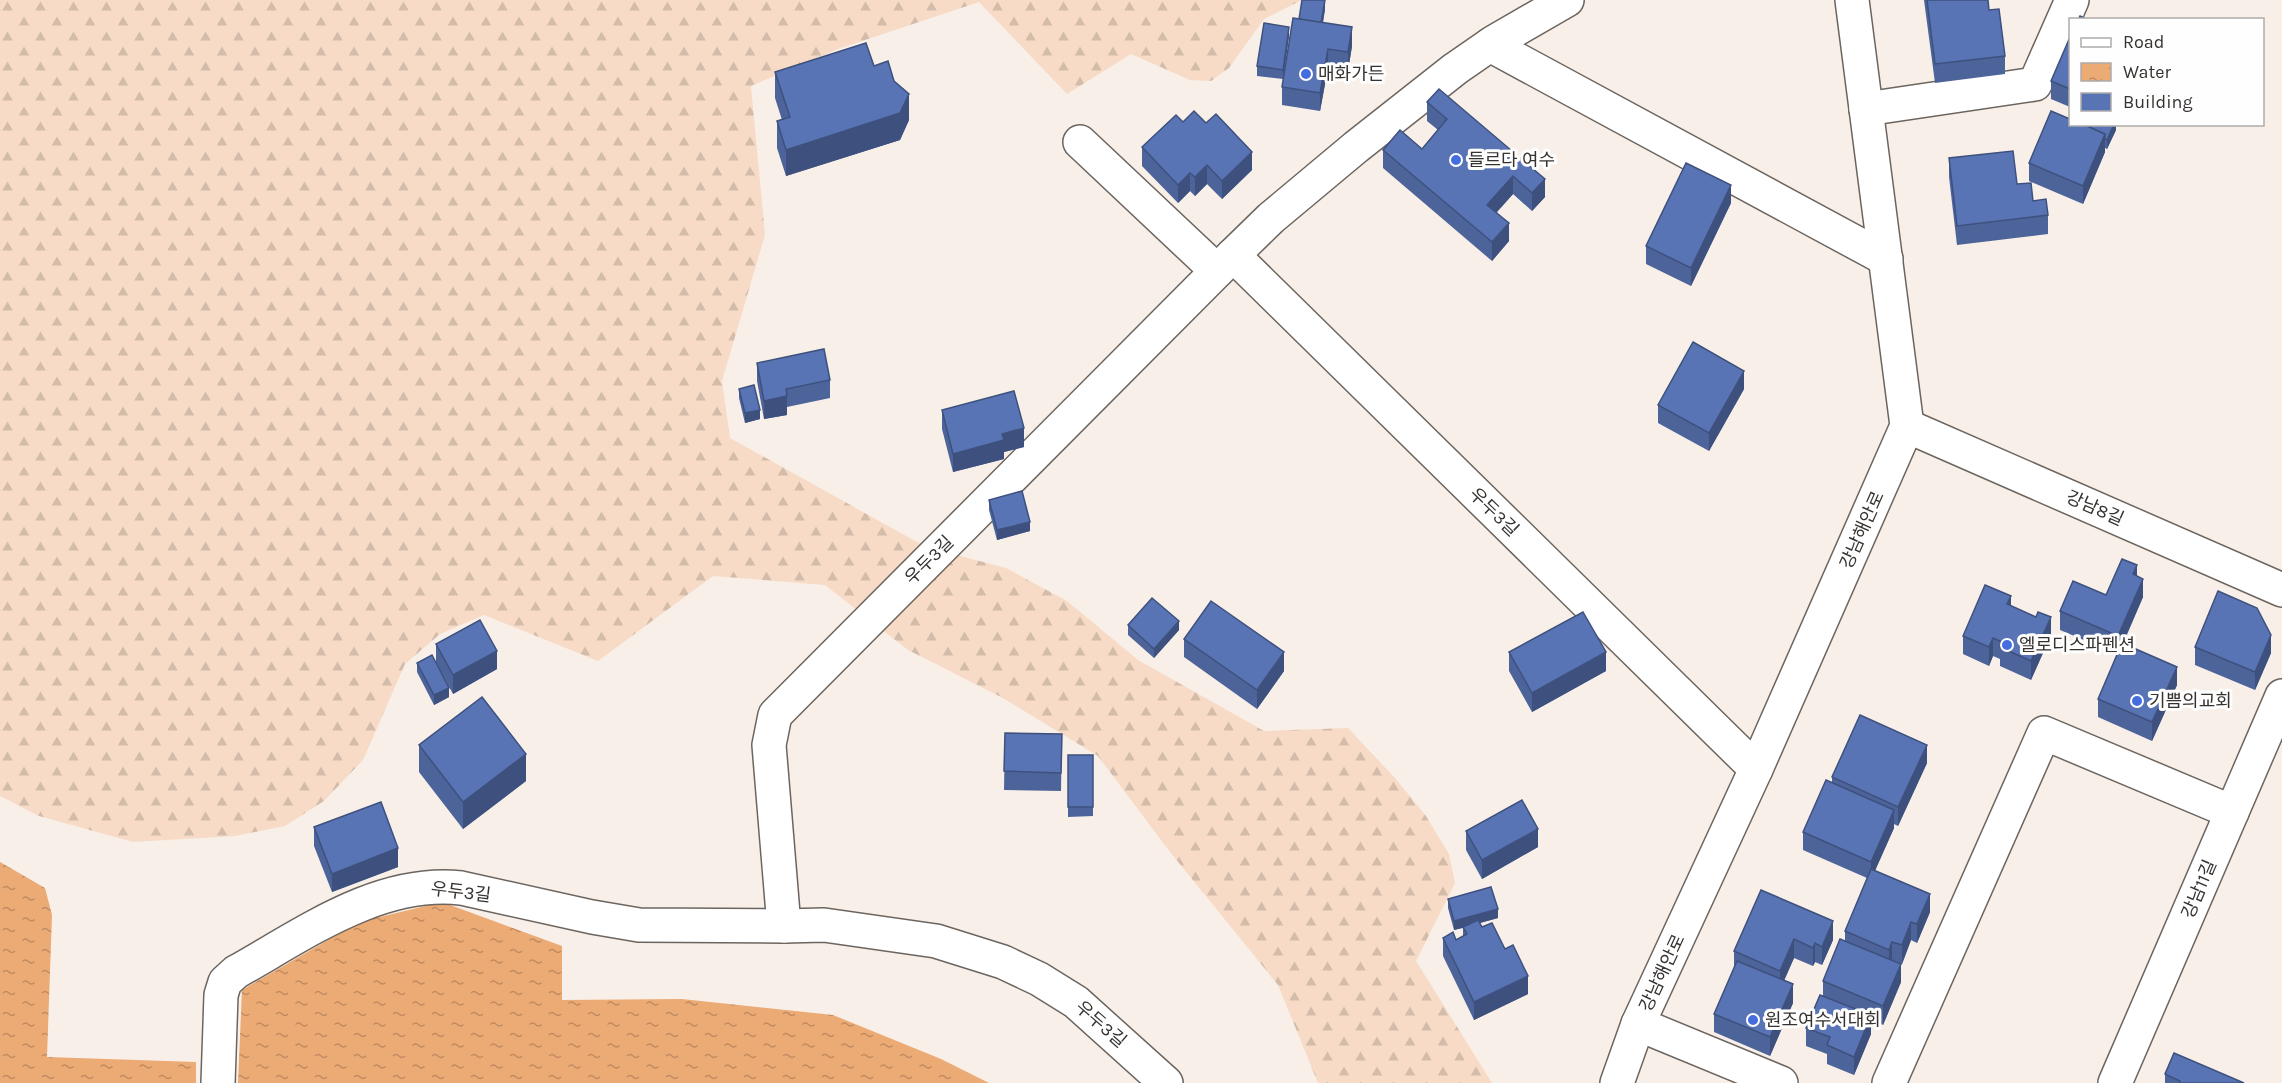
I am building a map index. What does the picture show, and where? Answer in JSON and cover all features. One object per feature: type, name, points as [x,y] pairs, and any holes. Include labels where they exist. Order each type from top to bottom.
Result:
[{"type":"street","name":"우두3길","points":[[784,926],[769,745],[775,715],[1271,218],[1455,69],[1490,45],[1567,0]]},
{"type":"street","points":[[1852,0],[1907,426]]},
{"type":"street","points":[[1866,109],[2035,84],[2072,0]]},
{"type":"street","points":[[1490,45],[1886,259]]},
{"type":"street","points":[[1080,142],[1225,263]]},
{"type":"street","name":"우두3길","points":[[1225,263],[1756,769]]},
{"type":"street","name":"강남8길","points":[[1907,426],[2282,590]]},
{"type":"street","name":"강남해안로","points":[[1617,1083],[1638,1024],[1756,769],[1907,426]]},
{"type":"street","name":"강남11길","points":[[2115,1083],[2282,696]]},
{"type":"street","points":[[1889,1083],[2044,733],[2232,812]]},
{"type":"street","name":"우두3길","points":[[218,1083],[221,995],[225,982],[236,972],[345,912],[400,892],[420,887],[439,886],[461,888],[639,925],[824,925],[874,930],[936,941],[1003,962],[1076,1002],[1166,1083]]},
{"type":"street","name":"강남해안로","points":[[1638,1024],[1781,1083]]},
{"type":"green space","points":[[0,0],[1307,0],[1300,1],[1264,19],[1229,68],[1211,81],[1190,80],[1131,54],[1067,94],[979,2],[838,49],[751,86],[765,235],[722,381],[730,438],[926,547],[1006,568],[1067,601],[1138,660],[1264,731],[1348,728],[1395,778],[1426,816],[1449,854],[1455,883],[1416,961],[1492,1083],[1318,1083],[1278,985],[1170,852],[1098,756],[1001,697],[908,650],[825,585],[713,576],[598,661],[484,615],[440,634],[405,664],[363,760],[324,801],[285,826],[235,836],[133,842],[39,816],[0,796]]},
{"type":"water","points":[[0,862],[45,888],[52,915],[47,1057],[196,1062],[196,1083],[0,1083]]},
{"type":"water","points":[[442,902],[562,946],[562,1000],[682,999],[833,1015],[941,1059],[989,1083],[238,1083],[242,990],[359,922]]},
{"type":"building","points":[[1302,0],[1325,0],[1321,23],[1299,19]]},
{"type":"building","points":[[1927,0],[1988,0],[1989,10],[1999,9],[2005,56],[1935,64]]},
{"type":"building","points":[[1293,18],[1352,27],[1348,52],[1328,49],[1320,93],[1282,87]]},
{"type":"building","points":[[1264,23],[1289,27],[1283,70],[1257,66]]},
{"type":"building","points":[[2069,39],[2069,89],[2051,81]]},
{"type":"building","points":[[866,43],[874,66],[888,61],[894,81],[909,94],[900,113],[786,150],[777,121],[790,117],[775,72]]},
{"type":"building","points":[[1439,89],[1545,179],[1532,193],[1513,176],[1487,205],[1509,223],[1492,242],[1383,150],[1400,130],[1422,149],[1447,119],[1427,102]]},
{"type":"building","points":[[1194,111],[1206,123],[1216,114],[1252,152],[1222,181],[1207,165],[1195,177],[1190,173],[1178,185],[1142,147],[1176,115],[1183,122]]},
{"type":"building","points":[[2051,111],[2069,119],[2069,126],[2087,126],[2105,134],[2083,186],[2029,163]]},
{"type":"building","points":[[2087,126],[2113,126],[2107,140],[2105,134]]},
{"type":"building","points":[[2013,151],[2017,184],[2031,183],[2033,201],[2046,199],[2048,215],[1957,226],[1949,158]]},
{"type":"building","points":[[1686,163],[1731,185],[1691,268],[1646,246]]},
{"type":"building","points":[[1693,342],[1744,371],[1709,433],[1658,405]]},
{"type":"building","points":[[824,349],[830,380],[786,389],[787,396],[764,401],[757,363]]},
{"type":"building","points":[[754,385],[760,410],[745,413],[739,389]]},
{"type":"building","points":[[1014,391],[1024,428],[1002,434],[1004,440],[953,454],[942,410]]},
{"type":"building","points":[[1022,491],[1030,522],[997,530],[989,500]]},
{"type":"building","points":[[2122,559],[2137,565],[2133,574],[2143,579],[2118,636],[2060,611],[2073,581],[2106,595]]},
{"type":"building","points":[[1985,585],[2011,596],[2007,604],[2036,617],[2038,612],[2051,617],[2031,661],[2000,647],[2002,642],[1993,638],[1989,647],[1963,636]]},
{"type":"building","points":[[2218,591],[2257,608],[2271,635],[2255,672],[2195,647]]},
{"type":"building","points":[[1152,598],[1179,621],[1154,649],[1128,625]]},
{"type":"building","points":[[1211,601],[1284,652],[1257,690],[1184,639]]},
{"type":"building","points":[[1583,612],[1606,652],[1532,693],[1509,652]]},
{"type":"building","points":[[480,620],[497,651],[453,675],[436,644]]},
{"type":"building","name":"기쁨의교회","points":[[2122,643],[2177,667],[2152,722],[2098,699]]},
{"type":"building","points":[[432,655],[449,688],[434,695],[417,663]]},
{"type":"building","points":[[482,697],[526,754],[463,802],[419,745]]},
{"type":"building","points":[[1860,715],[1927,745],[1898,807],[1832,777]]},
{"type":"building","points":[[1005,733],[1062,734],[1061,773],[1004,771]]},
{"type":"building","points":[[1068,755],[1093,755],[1093,807],[1068,807]]},
{"type":"building","points":[[1826,780],[1894,810],[1871,862],[1803,832]]},
{"type":"building","points":[[1522,800],[1538,829],[1482,860],[1466,831]]},
{"type":"building","points":[[381,802],[398,848],[332,874],[314,827]]},
{"type":"building","points":[[1871,869],[1930,894],[1917,924],[1911,922],[1902,945],[1892,942],[1889,950],[1845,931]]},
{"type":"building","points":[[1491,887],[1498,909],[1454,921],[1448,899]]},
{"type":"building","points":[[1761,890],[1833,921],[1822,947],[1815,943],[1813,948],[1794,939],[1780,971],[1734,951]]},
{"type":"building","points":[[1478,920],[1482,927],[1492,923],[1505,949],[1513,945],[1528,976],[1474,1002],[1443,938],[1453,932],[1456,940],[1467,934],[1463,927]]},
{"type":"building","points":[[1840,939],[1901,964],[1883,1006],[1823,981]]},
{"type":"building","points":[[1737,961],[1793,984],[1770,1037],[1714,1014]]},
{"type":"building","points":[[1820,995],[1871,1015],[1854,1057],[1827,1045],[1830,1037],[1806,1028]]},
{"type":"building","points":[[2174,1053],[2244,1083],[2179,1083],[2180,1081],[2165,1074]]},
{"type":"place","name":"매화가든","points":[[1306,74]]},
{"type":"place","name":"들르다 여수","points":[[1456,160]]},
{"type":"place","name":"엘로디스파펜션","points":[[2007,645]]},
{"type":"place","name":"기쁨의교회","points":[[2137,701]]},
{"type":"place","name":"원조여수서대회","points":[[1753,1020]]}]
